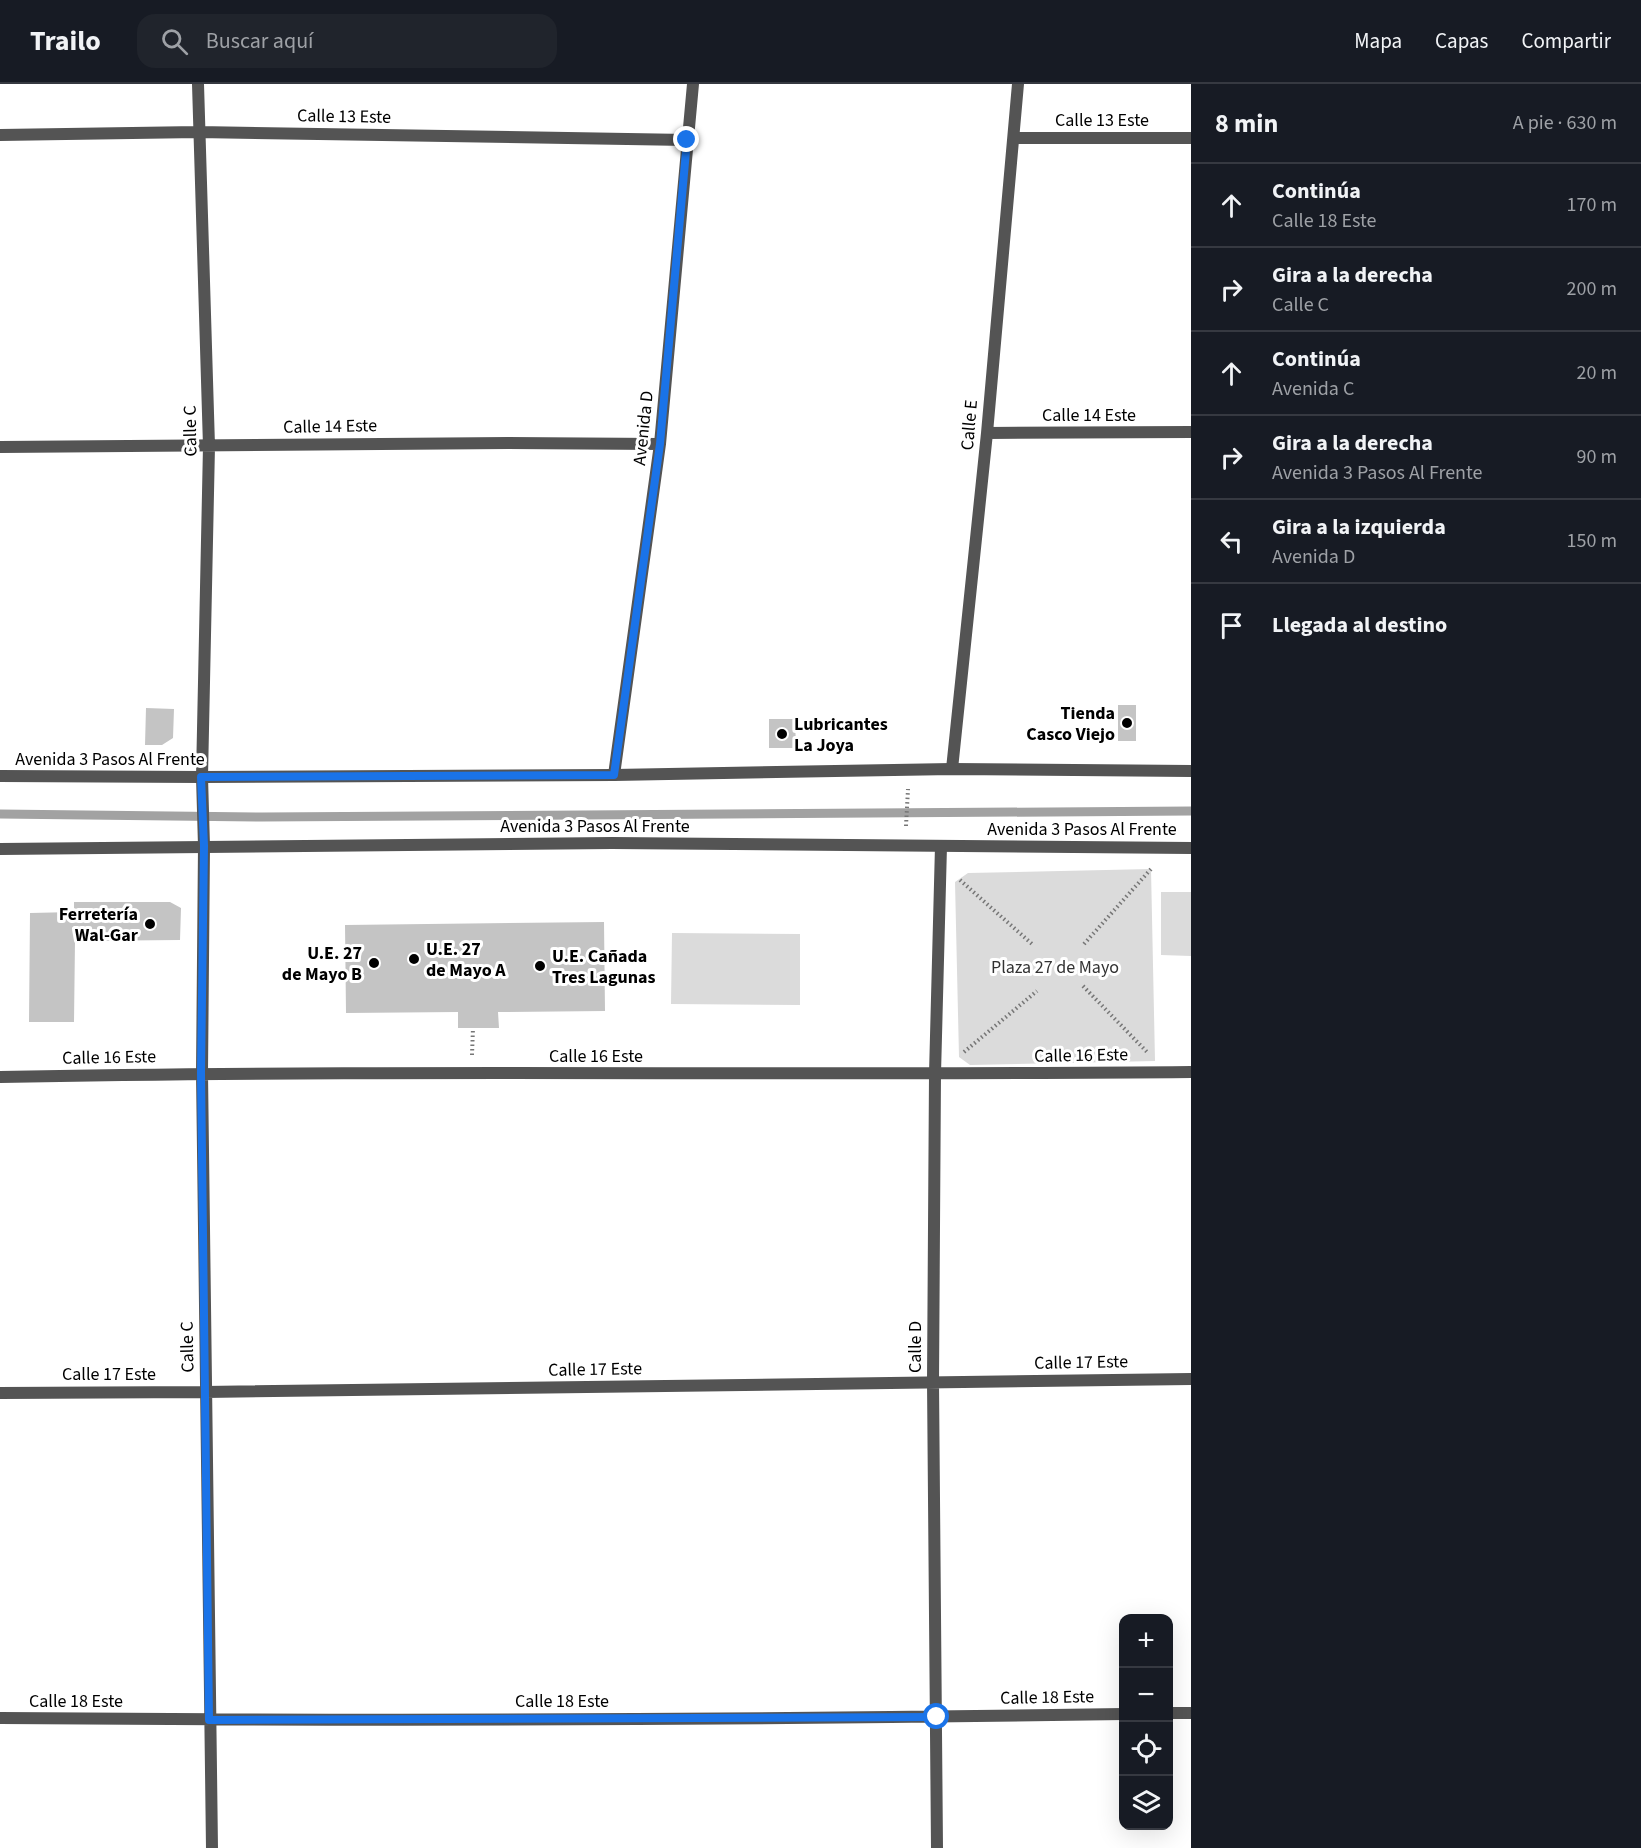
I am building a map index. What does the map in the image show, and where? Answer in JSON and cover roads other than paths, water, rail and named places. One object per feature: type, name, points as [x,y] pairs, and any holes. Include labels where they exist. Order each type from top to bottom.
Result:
[{"type":"street","name":"Calle C","points":[[198,84],[209,446],[201,777],[203,840],[201,1073],[212,1848]]},
{"type":"street","name":"Avenida D","points":[[614,775],[660,444],[693,84]]},
{"type":"street","name":"Calle E","points":[[952,769],[987,433],[1018,84]]},
{"type":"street","name":"Calle 13 Este","points":[[0,135],[198,132],[687,140]]},
{"type":"street","name":"Calle 13 Este","points":[[1014,138],[1191,138]]},
{"type":"street","name":"Calle 14 Este","points":[[987,433],[1191,432]]},
{"type":"street","name":"Calle 14 Este","points":[[0,447],[660,444]]},
{"type":"street","name":"Avenida 3 Pasos Al Frente","points":[[0,776],[614,775],[952,769],[1191,771]]},
{"type":"street","name":"Avenida 3 Pasos Al Frente","points":[[0,849],[203,840],[1191,848]]},
{"type":"street","name":"Calle D","points":[[937,1848],[933,1382],[935,1074],[941,846]]},
{"type":"street","name":"Calle 16 Este","points":[[0,1077],[201,1073],[1191,1072]]},
{"type":"street","name":"Calle 17 Este","points":[[0,1393],[1191,1379]]},
{"type":"street","points":[[1173,1713],[1191,1713]]},
{"type":"street","name":"Calle 18 Este","points":[[0,1718],[209,1720],[1119,1714]]},
{"type":"waterway","points":[[0,814],[262,817],[1191,811]]},
{"type":"place","name":"Tienda Casco Viejo","points":[[1127,723]]},
{"type":"place","name":"Lubricantes La Joya","points":[[782,734]]},
{"type":"place","name":"Ferretería Wal-Gar","points":[[150,924]]},
{"type":"place","name":"U.E. 27 de Mayo A","points":[[414,959]]},
{"type":"place","name":"U.E. 27 de Mayo B","points":[[374,963]]},
{"type":"place","name":"U.E. Cañada Tres Lagunas","points":[[540,966]]},
{"type":"park label","name":"Plaza 27 de Mayo","points":[[1055,967]]}]
